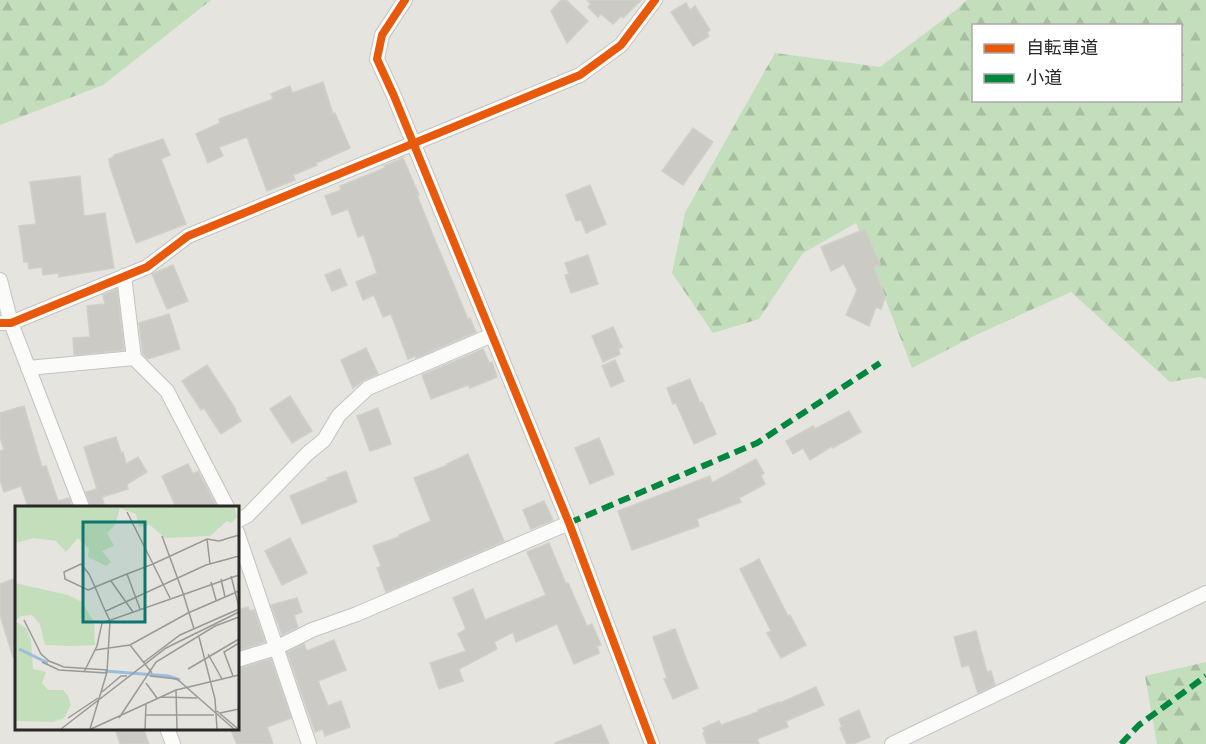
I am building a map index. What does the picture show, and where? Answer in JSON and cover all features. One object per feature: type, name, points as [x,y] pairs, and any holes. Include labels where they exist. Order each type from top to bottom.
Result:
[{"type":"street","points":[[405,0],[382,35],[377,59],[569,523],[652,744]]},
{"type":"street","points":[[5,323],[147,267],[188,236],[580,75],[621,45],[655,0]]},
{"type":"street","points":[[124,276],[134,358],[167,391],[226,506]]},
{"type":"street","points":[[0,280],[5,323],[28,369],[82,506]]},
{"type":"street","points":[[238,520],[248,515],[308,453],[324,440],[339,415],[368,388],[492,335]]},
{"type":"street","points":[[28,369],[134,358]]},
{"type":"street","points":[[238,660],[276,648],[312,630],[357,614],[569,523]]},
{"type":"street","points":[[238,535],[309,744]]},
{"type":"street","points":[[892,744],[1206,593]]},
{"type":"street","points":[[167,729],[173,744]]},
{"type":"green space","points":[[0,0],[211,0],[103,85],[0,125]]},
{"type":"green space","points":[[967,0],[1206,0],[1206,379],[1200,377],[1170,382],[1071,292],[978,334],[912,368],[856,223],[803,253],[759,319],[713,333],[672,273],[685,213],[775,53],[880,67]]},
{"type":"green space","points":[[1206,662],[1206,744],[1157,744],[1145,676]]},
{"type":"building","points":[[561,0],[566,0],[588,21],[567,43],[551,11]]},
{"type":"building","points":[[587,0],[641,0],[623,18],[621,16],[613,24],[601,14],[598,17],[588,7],[591,4]]},
{"type":"building","points":[[686,3],[690,10],[695,6],[710,30],[707,33],[709,36],[693,46],[671,12]]},
{"type":"building","points":[[323,82],[333,114],[335,113],[350,148],[293,175],[295,180],[267,191],[247,137],[219,147],[223,156],[208,163],[196,134],[220,123],[219,119],[273,99],[271,94],[290,86],[292,93]]},
{"type":"building","points":[[693,128],[713,142],[683,185],[662,171]]},
{"type":"building","points":[[163,139],[170,155],[161,159],[186,224],[136,243],[109,159],[114,155]]},
{"type":"building","points":[[403,158],[468,319],[470,318],[476,332],[416,358],[415,356],[408,359],[391,314],[383,317],[374,295],[363,300],[356,282],[377,273],[364,235],[358,237],[348,209],[332,215],[325,196],[341,190],[340,186],[385,168],[384,166]]},
{"type":"building","points":[[80,176],[84,216],[105,213],[114,268],[59,277],[58,273],[43,275],[42,267],[29,269],[28,262],[24,262],[19,226],[36,224],[30,182]]},
{"type":"building","points":[[590,185],[606,224],[586,233],[581,220],[576,221],[566,195]]},
{"type":"building","points":[[865,229],[880,264],[874,267],[885,298],[881,309],[876,307],[869,326],[846,315],[857,290],[844,264],[831,271],[821,247]]},
{"type":"building","points":[[588,255],[598,284],[571,293],[565,275],[569,274],[565,263]]},
{"type":"building","points":[[173,265],[188,301],[167,309],[152,274]]},
{"type":"building","points":[[340,269],[347,285],[332,291],[325,275]]},
{"type":"building","points":[[117,289],[124,350],[74,355],[73,338],[90,337],[87,306],[105,304],[103,295]]},
{"type":"building","points":[[169,314],[180,349],[148,359],[143,354],[139,323]]},
{"type":"building","points":[[613,327],[622,347],[618,349],[620,354],[603,362],[592,336]]},
{"type":"building","points":[[366,348],[378,374],[353,388],[341,360]]},
{"type":"building","points":[[483,349],[489,363],[492,362],[497,377],[470,388],[468,385],[431,399],[422,375]]},
{"type":"building","points":[[615,360],[624,381],[611,387],[602,366]]},
{"type":"building","points":[[207,365],[241,421],[221,434],[204,408],[201,410],[182,381]]},
{"type":"building","points":[[690,379],[716,434],[694,444],[667,388]]},
{"type":"building","points":[[290,396],[312,431],[292,443],[270,409]]},
{"type":"building","points":[[24,406],[42,467],[46,466],[58,501],[69,498],[72,506],[28,506],[21,486],[4,492],[0,480],[0,451],[4,450],[0,437],[0,413]]},
{"type":"building","points":[[378,408],[391,444],[370,451],[357,416]]},
{"type":"building","points":[[849,411],[861,432],[810,460],[803,448],[793,454],[786,441],[813,426],[815,429]]},
{"type":"building","points":[[116,437],[126,464],[138,457],[147,472],[127,484],[128,489],[102,497],[105,506],[91,506],[86,492],[97,489],[84,447]]},
{"type":"building","points":[[599,438],[614,474],[590,484],[575,448]]},
{"type":"building","points":[[468,454],[504,541],[386,592],[377,568],[381,566],[373,546],[399,537],[431,521],[414,478],[448,465]]},
{"type":"building","points":[[756,459],[764,473],[761,476],[765,484],[739,498],[741,502],[697,519],[699,526],[632,550],[618,511],[710,476],[712,483]]},
{"type":"building","points":[[188,464],[193,474],[198,471],[216,506],[176,506],[162,476]]},
{"type":"building","points":[[346,471],[357,502],[302,524],[290,496]]},
{"type":"building","points":[[544,501],[553,520],[531,529],[523,510]]},
{"type":"building","points":[[290,538],[307,573],[282,585],[265,551]]},
{"type":"building","points":[[549,543],[587,626],[592,624],[601,645],[597,646],[599,653],[574,664],[557,624],[516,642],[513,632],[494,642],[497,649],[459,669],[463,681],[439,689],[430,663],[466,651],[458,634],[466,629],[453,598],[473,589],[485,620],[546,595],[527,552]]},
{"type":"building","points":[[759,559],[788,616],[790,615],[806,645],[781,658],[767,633],[771,631],[740,569]]},
{"type":"building","points":[[15,578],[15,656],[13,657],[0,615],[0,584]]},
{"type":"building","points":[[297,598],[302,612],[294,615],[298,627],[282,635],[271,605]]},
{"type":"building","points":[[248,607],[250,611],[254,610],[265,642],[238,651],[238,610]]},
{"type":"building","points":[[675,629],[698,688],[673,699],[664,679],[667,678],[653,637]]},
{"type":"building","points":[[976,631],[987,672],[991,671],[995,685],[978,693],[969,665],[962,667],[954,637]]},
{"type":"building","points":[[334,640],[346,670],[318,681],[328,706],[341,701],[350,727],[325,736],[323,729],[315,732],[287,652],[304,644],[307,651]]},
{"type":"building","points":[[271,659],[291,718],[267,727],[273,744],[237,744],[230,729],[238,729],[238,669]]},
{"type":"building","points":[[816,687],[824,705],[786,721],[788,727],[757,739],[759,744],[707,744],[703,728],[719,721],[721,725],[758,712],[758,710]]},
{"type":"building","points":[[859,710],[870,737],[847,744],[839,719]]},
{"type":"building","points":[[601,725],[609,744],[555,744],[555,743]]},
{"type":"building","points":[[115,729],[143,729],[149,744],[120,744]]},
{"type":"marked path","points":[[569,523],[757,443],[880,363]]},
{"type":"marked path","points":[[1121,744],[1139,725],[1206,676]]},
{"type":"cycle path","points":[[405,0],[382,35],[377,59],[569,523],[652,744]]},
{"type":"cycle path","points":[[0,323],[11,323],[147,267],[188,236],[580,75],[621,45],[655,0]]}]
